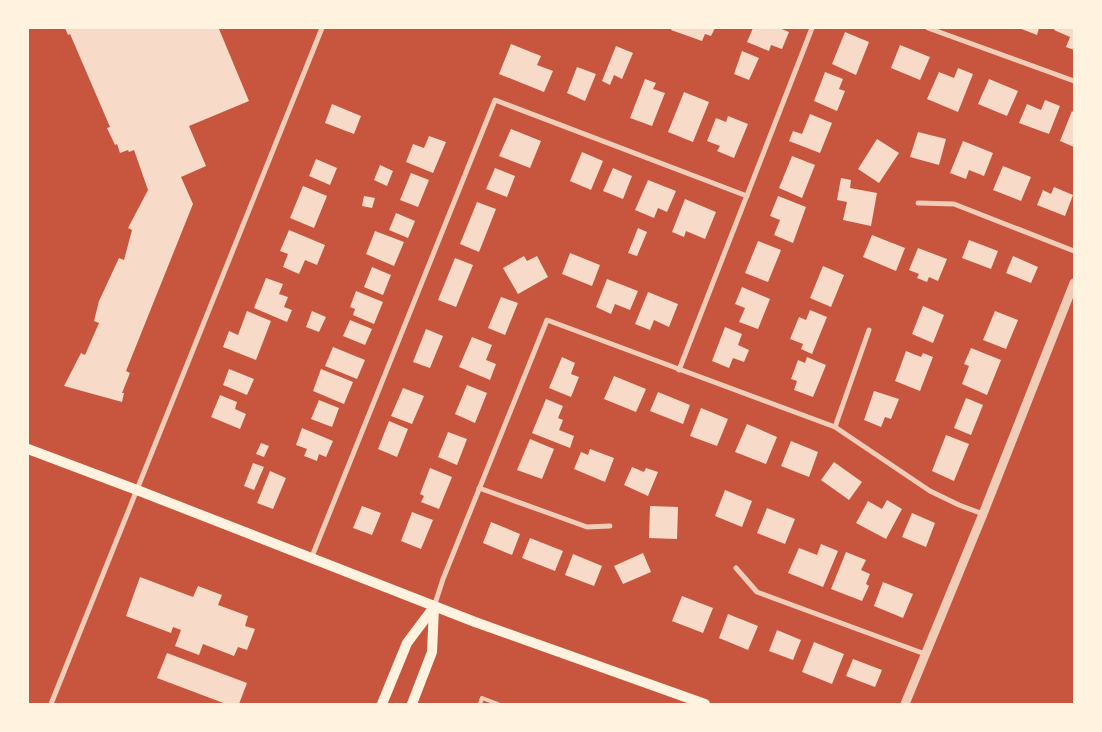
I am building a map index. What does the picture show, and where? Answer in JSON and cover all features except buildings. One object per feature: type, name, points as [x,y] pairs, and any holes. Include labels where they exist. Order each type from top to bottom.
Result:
[{"type":"main road","points":[[28,449],[434,607],[706,704]]},
{"type":"main road","points":[[382,704],[407,643],[434,607]]},
{"type":"main road","points":[[412,704],[432,652],[434,607]]},
{"type":"street","points":[[51,704],[322,28]]},
{"type":"street","points":[[679,370],[812,28]]},
{"type":"street","points":[[928,28],[1074,81]]},
{"type":"street","points":[[311,559],[495,100],[748,196]]},
{"type":"street","points":[[918,203],[954,204],[1074,250]]},
{"type":"street","points":[[905,704],[983,514],[1074,283]]},
{"type":"street","points":[[434,607],[547,320],[834,428],[930,491],[983,514]]},
{"type":"street","points":[[834,428],[869,330]]},
{"type":"street","points":[[480,488],[587,527],[610,526]]},
{"type":"street","points":[[736,568],[758,592],[925,654]]},
{"type":"lane","points":[[480,704],[482,698],[498,704]]}]
